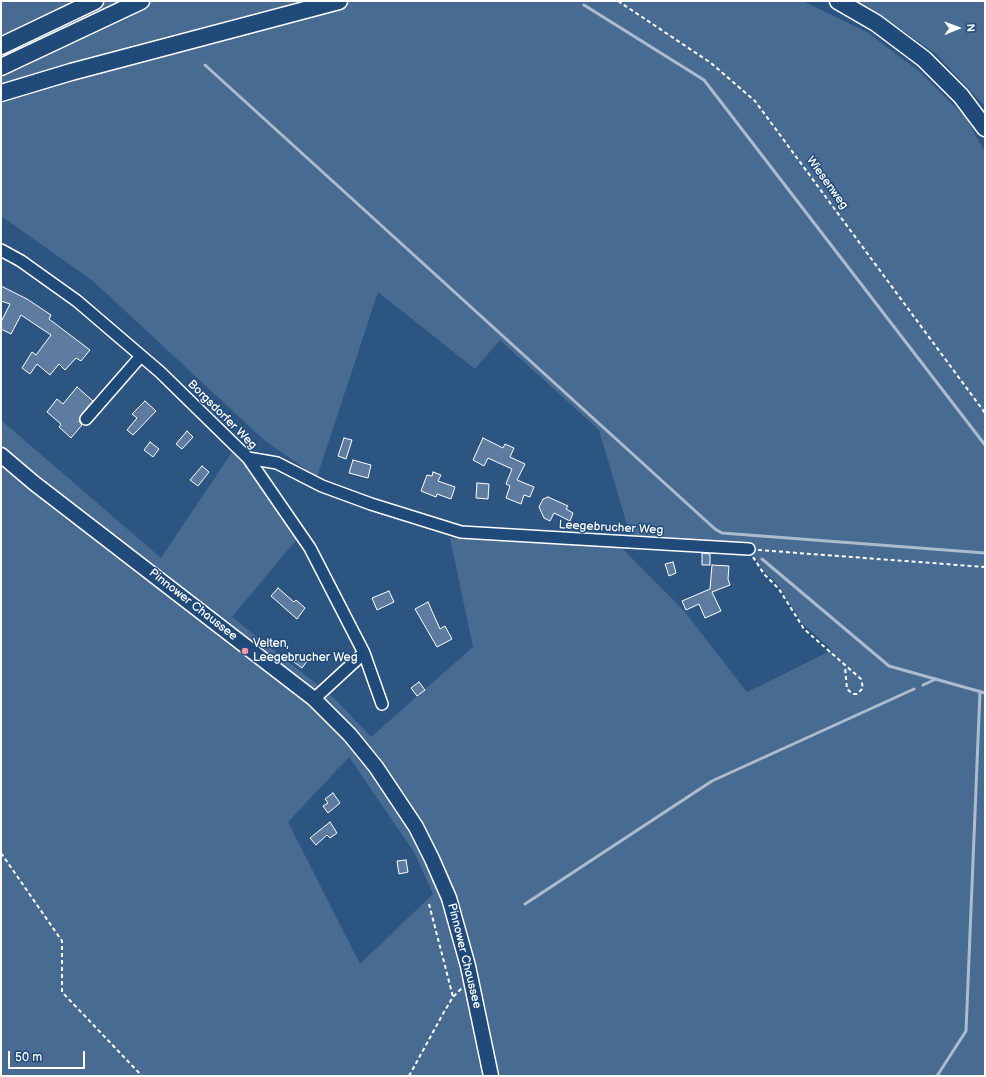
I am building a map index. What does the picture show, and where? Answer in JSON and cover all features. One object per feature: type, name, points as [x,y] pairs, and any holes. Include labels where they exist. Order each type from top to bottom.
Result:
[{"type":"highway","points":[[1,46],[95,1]]},
{"type":"highway","points":[[1,67],[141,1]]},
{"type":"highway","points":[[1,93],[71,72],[340,1]]},
{"type":"highway","points":[[838,1],[876,23],[924,59],[961,96],[985,128]]},
{"type":"main road","name":"Pinnower Chaussee","points":[[1,455],[34,483],[314,699],[350,735],[376,767],[405,809],[432,859],[449,898],[462,942],[492,1076]]},
{"type":"street","name":"Borgsdorfer Weg","points":[[1,250],[20,261],[77,301],[141,356],[248,458],[310,548],[364,653],[382,704]]},
{"type":"street","points":[[86,419],[141,356]]},
{"type":"street","name":"Leegebrucher Weg","points":[[248,458],[278,463],[322,486],[343,494],[461,532],[749,549]]},
{"type":"street","points":[[314,699],[364,653]]},
{"type":"path","name":"Wiesenweg","points":[[618,1],[711,63],[755,101],[985,413]]},
{"type":"path","points":[[749,549],[985,567]]},
{"type":"path","points":[[749,549],[759,567],[779,589],[804,629],[833,654],[845,667],[855,674],[863,683],[863,688],[857,694],[853,694],[847,689],[845,667]]},
{"type":"path","points":[[1,853],[62,941],[62,992],[142,1076]]},
{"type":"path","points":[[429,904],[453,997]]},
{"type":"path","points":[[409,1076],[453,997],[464,986],[465,991]]},
{"type":"shaded area","points":[[1,1],[800,1],[867,32],[920,72],[966,118],[985,152],[985,1076],[1,1076],[1,420],[161,558],[234,449],[297,539],[232,617],[334,698],[371,737],[473,647],[450,538],[619,545],[684,611],[747,692],[832,650],[802,623],[779,586],[761,568],[752,552],[724,543],[630,535],[599,430],[500,340],[475,369],[378,292],[317,477],[264,440],[93,281],[1,216]],"holes":[[[349,757],[414,852],[433,894],[360,964],[288,822]]]},
{"type":"shaded area","points":[[856,1],[985,1],[985,106],[935,53],[876,12]]},
{"type":"building","points":[[1,286],[27,299],[51,315],[49,319],[90,350],[81,361],[76,358],[65,370],[59,364],[50,375],[37,364],[30,374],[22,368],[32,352],[36,355],[51,335],[21,315],[11,334],[1,329],[1,322],[10,304],[1,301]]},
{"type":"building","points":[[77,387],[93,401],[81,415],[79,421],[82,425],[71,438],[59,427],[61,424],[47,412],[57,399],[63,404]]},
{"type":"building","points":[[145,401],[156,411],[133,435],[127,430],[137,418],[132,414]]},
{"type":"building","points":[[187,431],[193,437],[182,449],[176,444]]},
{"type":"building","points":[[344,438],[352,440],[346,459],[338,456]]},
{"type":"building","points":[[483,438],[503,448],[505,444],[514,448],[510,457],[525,464],[517,480],[534,487],[530,497],[524,495],[521,504],[506,498],[510,486],[506,484],[512,469],[488,458],[484,466],[473,460]]},
{"type":"building","points":[[150,442],[159,449],[153,457],[144,450]]},
{"type":"building","points":[[353,460],[371,465],[368,478],[349,473]]},
{"type":"building","points":[[202,466],[209,472],[198,486],[190,480]]},
{"type":"building","points":[[433,472],[441,475],[438,481],[455,487],[451,499],[437,494],[436,497],[421,491],[427,475],[432,476]]},
{"type":"building","points":[[477,483],[489,484],[488,499],[476,498]]},
{"type":"building","points":[[548,497],[568,506],[566,509],[573,513],[570,521],[554,513],[550,521],[544,518],[539,507],[543,499]]},
{"type":"building","points":[[702,553],[710,554],[710,565],[702,565]]},
{"type":"building","points":[[673,562],[676,573],[669,576],[665,564]]},
{"type":"building","points":[[712,565],[729,566],[728,579],[730,585],[712,592],[721,611],[705,618],[699,604],[686,610],[682,601],[710,589]]},
{"type":"building","points":[[278,588],[294,602],[296,600],[305,608],[297,619],[271,596]]},
{"type":"building","points":[[389,591],[394,602],[377,610],[372,598]]},
{"type":"building","points":[[428,602],[440,629],[445,626],[452,639],[437,647],[415,609]]},
{"type":"building","points":[[300,655],[307,661],[302,668],[294,662]]},
{"type":"building","points":[[419,682],[425,690],[417,696],[411,688]]},
{"type":"building","points":[[333,793],[340,803],[328,813],[323,806],[328,803],[325,799]]},
{"type":"building","points":[[330,822],[337,833],[330,838],[327,835],[316,845],[310,838]]},
{"type":"building","points":[[406,860],[408,872],[399,874],[397,861]]},
{"type":"waterway","points":[[584,5],[704,80],[985,445]]},
{"type":"waterway","points":[[205,65],[715,529],[722,533],[985,553]]},
{"type":"waterway","points":[[762,559],[889,666],[985,693]]},
{"type":"waterway","points":[[923,685],[936,679]]},
{"type":"waterway","points":[[525,904],[712,781],[914,689]]},
{"type":"waterway","points":[[937,1076],[966,1031],[980,691]]},
{"type":"place","name":"Velten, Leegebrucher Weg","points":[[245,651]]}]
